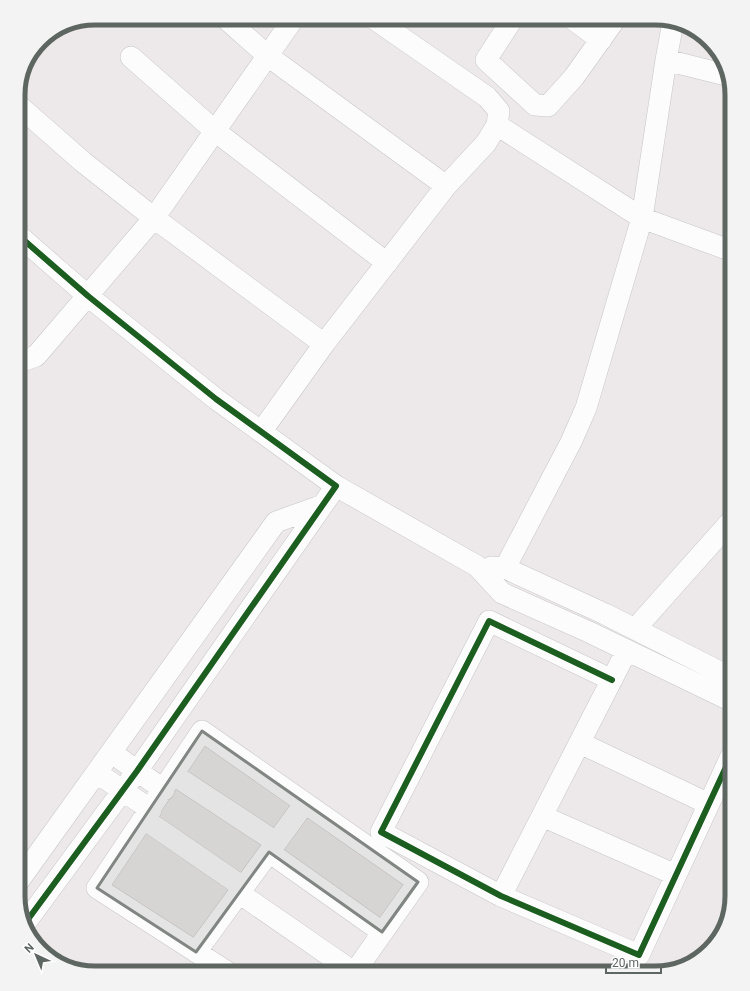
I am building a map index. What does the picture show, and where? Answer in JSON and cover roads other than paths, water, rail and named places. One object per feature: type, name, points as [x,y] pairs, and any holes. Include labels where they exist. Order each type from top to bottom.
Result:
[{"type":"street","points":[[233,25],[268,56],[446,186]]},
{"type":"street","points":[[25,358],[36,356],[154,218],[289,25]]},
{"type":"street","points":[[261,432],[324,344],[446,186],[486,143],[497,125],[499,111],[487,97],[383,25]]},
{"type":"street","points":[[508,25],[486,60],[535,106],[548,106],[574,77],[611,25]]},
{"type":"street","points":[[581,25],[601,40]]},
{"type":"street","points":[[505,568],[571,442],[586,408],[642,218],[672,27]]},
{"type":"street","points":[[131,57],[215,131],[387,263]]},
{"type":"street","points":[[666,60],[722,74]]},
{"type":"street","points":[[25,111],[83,162],[154,218],[324,344]]},
{"type":"street","points":[[497,125],[642,218],[725,248]]},
{"type":"street","points":[[25,241],[88,296],[216,399],[336,486],[477,566],[502,593],[627,650],[725,698]]},
{"type":"street","points":[[29,918],[137,771],[336,486]]},
{"type":"street","points":[[25,872],[112,753],[276,522],[323,505]]},
{"type":"street","points":[[635,629],[725,528]]},
{"type":"street","points":[[477,566],[505,568],[635,629],[725,674]]},
{"type":"street","points":[[531,641],[546,613]]},
{"type":"street","points":[[612,680],[489,621],[381,832],[501,896],[639,955],[725,769]]},
{"type":"street","points":[[501,896],[627,650]]},
{"type":"street","points":[[160,684],[186,702]]},
{"type":"street","points":[[218,966],[97,888],[148,814],[202,731],[418,882],[359,966]]},
{"type":"street","points":[[580,743],[709,804]]},
{"type":"street","points":[[112,753],[137,771],[169,782],[273,847],[382,932]]},
{"type":"street","points":[[97,773],[123,790],[148,814],[241,890],[344,966]]},
{"type":"street","points":[[196,952],[305,803]]},
{"type":"street","points":[[542,816],[676,875]]}]
